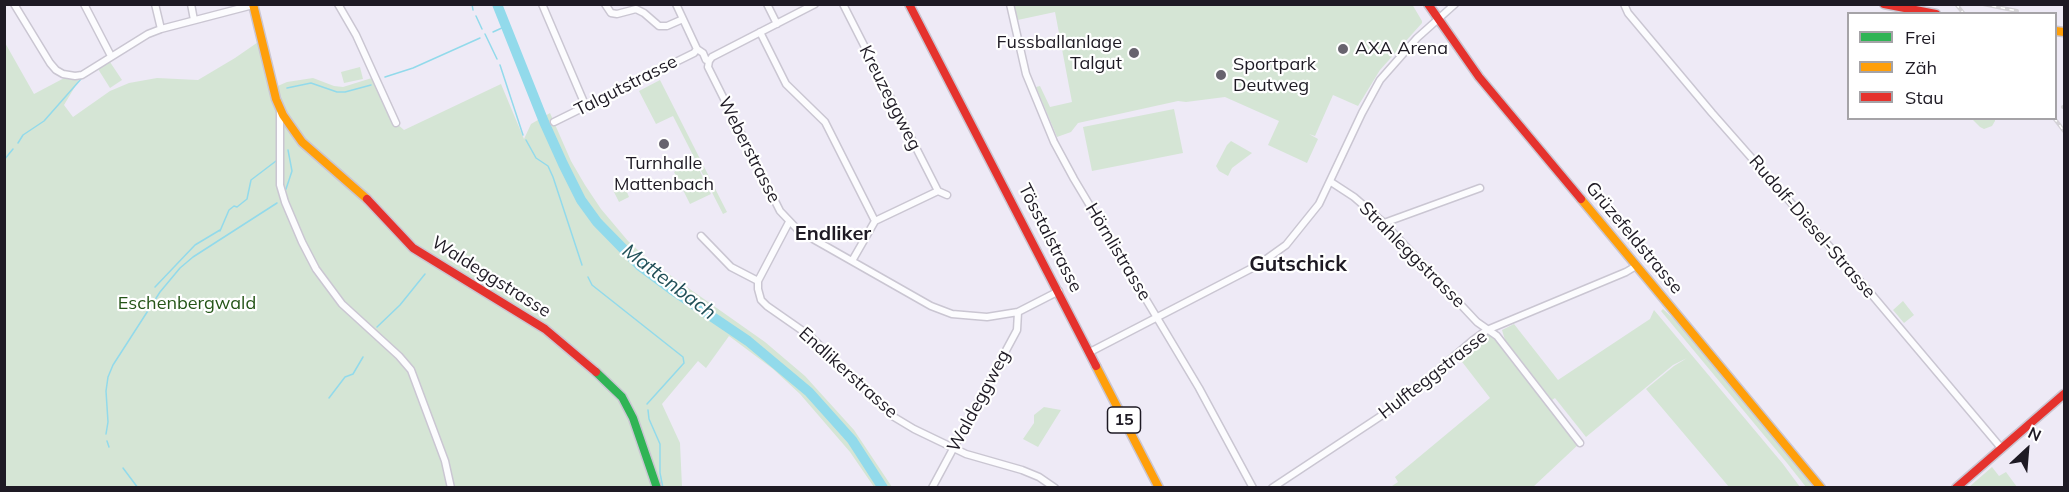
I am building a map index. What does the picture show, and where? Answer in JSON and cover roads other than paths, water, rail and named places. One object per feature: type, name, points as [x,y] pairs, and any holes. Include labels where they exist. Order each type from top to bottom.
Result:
[{"type":"main road","name":"Tösstalstrasse","points":[[909,4],[1159,488]]},
{"type":"main road","name":"Grüzefeldstrasse","points":[[1428,4],[1479,77],[1821,488]]},
{"type":"main road","points":[[1884,4],[1926,12]]},
{"type":"main road","name":"Waldeggstrasse","points":[[253,5],[273,88],[281,110],[307,146],[370,202],[413,248],[540,326],[614,387],[633,418],[657,488]]},
{"type":"main road","points":[[1956,488],[2064,394]]},
{"type":"street","points":[[14,4],[50,63],[63,74],[75,76],[82,75],[148,33],[253,5]]},
{"type":"street","points":[[84,4],[111,56]]},
{"type":"street","points":[[155,4],[161,28]]},
{"type":"street","points":[[191,4],[194,20]]},
{"type":"street","points":[[338,4],[356,35],[396,123]]},
{"type":"street","points":[[542,4],[586,107]]},
{"type":"street","points":[[605,4],[611,13],[617,14],[636,9],[644,12],[659,26],[667,26],[683,19]]},
{"type":"street","name":"Weberstrasse","points":[[676,4],[697,49],[709,61],[708,67],[780,211],[799,231],[931,306],[952,314],[987,317],[1018,312],[1059,291]]},
{"type":"street","points":[[767,4],[777,24]]},
{"type":"street","points":[[709,61],[712,57],[815,4]]},
{"type":"street","name":"Kreuzeggweg","points":[[843,4],[938,191]]},
{"type":"street","name":"Hörnlistrasse","points":[[1010,4],[1026,74],[1052,138],[1074,179],[1199,388],[1253,488]]},
{"type":"street","points":[[1090,352],[1272,256],[1291,240],[1319,204],[1380,80],[1417,38],[1455,4]]},
{"type":"street","name":"Rudolf-Diesel-Strasse","points":[[1623,4],[1628,13],[1712,113],[2002,448]]},
{"type":"street","points":[[760,32],[786,84],[825,122],[875,221]]},
{"type":"street","name":"Talgutstrasse","points":[[554,122],[694,53],[697,49]]},
{"type":"street","points":[[281,110],[280,185],[302,242],[316,268],[342,304],[399,356],[411,370],[445,461],[451,488]]},
{"type":"street","name":"Strahleggstrasse","points":[[1331,182],[1347,192],[1384,223],[1477,322],[1497,336],[1580,443]]},
{"type":"street","points":[[1384,223],[1480,188]]},
{"type":"street","points":[[852,261],[875,221],[938,191],[947,195]]},
{"type":"street","points":[[701,236],[731,267],[758,281],[789,222]]},
{"type":"street","name":"Hulfteggstrasse","points":[[1272,488],[1396,406],[1487,330],[1636,266]]},
{"type":"street","name":"Endlikerstrasse","points":[[758,281],[758,289],[767,306],[820,345],[882,407],[914,429],[954,448],[983,460],[1022,470],[1039,477],[1055,488]]},
{"type":"street","name":"Waldeggweg","points":[[932,488],[1017,330],[1018,312]]},
{"type":"waterway","points":[[472,4],[473,10]]},
{"type":"waterway","name":"Mattenbach","points":[[497,4],[563,164],[581,200],[597,222],[640,266],[748,341],[809,392],[852,440],[883,488]]},
{"type":"waterway","points":[[476,16],[482,29]]},
{"type":"waterway","points":[[493,32],[504,27]]},
{"type":"waterway","points":[[485,34],[497,59]]},
{"type":"waterway","points":[[385,77],[413,68],[480,38]]},
{"type":"waterway","points":[[500,65],[523,135]]},
{"type":"waterway","points":[[18,143],[23,135],[44,121],[81,79]]},
{"type":"waterway","points":[[287,88],[311,83],[337,92],[345,92],[371,85]]},
{"type":"waterway","points":[[526,140],[536,158],[548,166],[553,177],[582,265]]},
{"type":"waterway","points":[[4,160],[13,149]]},
{"type":"waterway","points":[[286,189],[292,171],[288,150]]},
{"type":"waterway","points":[[220,231],[229,210],[247,199],[251,180],[276,161]]},
{"type":"waterway","points":[[106,434],[108,377],[113,365],[160,292],[180,268],[193,257],[277,203]]},
{"type":"waterway","points":[[155,287],[195,245],[220,230]]},
{"type":"waterway","points":[[377,327],[400,305],[425,274]]},
{"type":"waterway","points":[[588,277],[592,285],[683,357],[684,363],[647,404]]},
{"type":"waterway","points":[[329,398],[345,377],[353,374],[363,357]]},
{"type":"waterway","points":[[648,410],[649,419],[660,444],[660,473],[663,488]]},
{"type":"waterway","points":[[107,441],[109,447]]},
{"type":"waterway","points":[[123,468],[138,488]]},
{"type":"railway","points":[[1956,4],[1962,12]]},
{"type":"railway","points":[[1983,4],[2017,11]]},
{"type":"railway","points":[[2056,120],[2064,131]]},
{"type":"place","name":"AXA Arena","points":[[1343,49]]},
{"type":"place","name":"Fussballanlage Talgut","points":[[1134,53]]},
{"type":"place","name":"Sportpark Deutweg","points":[[1221,75]]},
{"type":"place","name":"Turnhalle Mattenbach","points":[[664,144]]},
{"type":"district","name":"Endliker","points":[[833,234]]},
{"type":"district","name":"Gutschick","points":[[1298,265]]},
{"type":"park label","name":"Eschenbergwald","points":[[187,304]]}]
